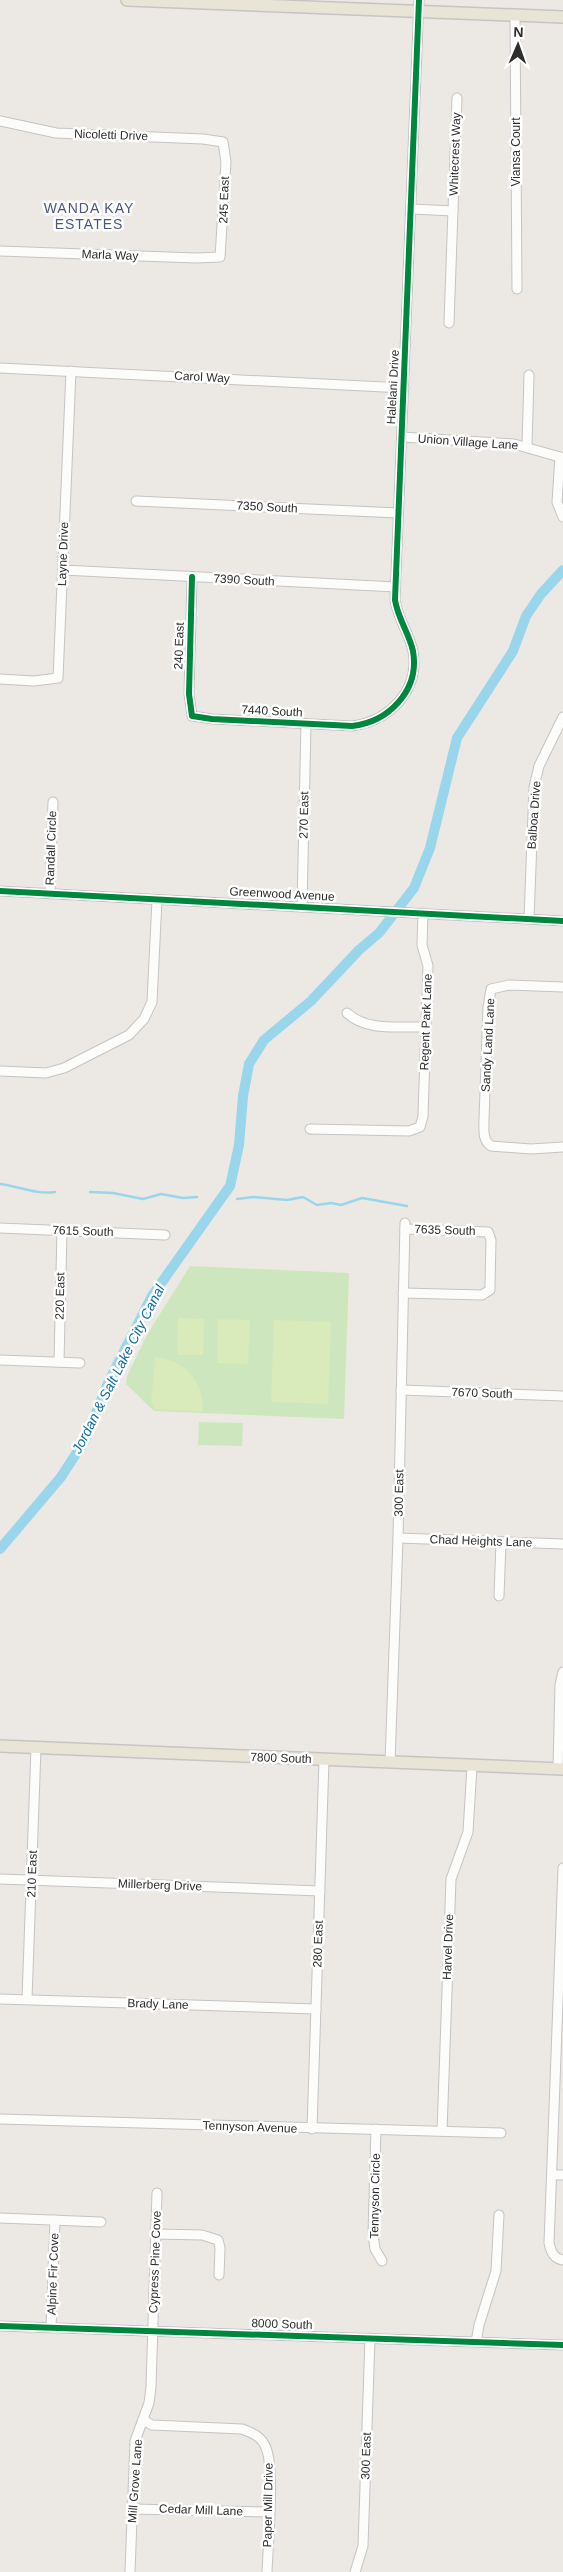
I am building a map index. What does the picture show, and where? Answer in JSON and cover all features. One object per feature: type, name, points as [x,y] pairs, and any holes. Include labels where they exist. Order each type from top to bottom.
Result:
[{"type":"main road","points":[[127,0],[419,6],[515,15],[563,17]]},
{"type":"main road","name":"7800 South","points":[[0,1746],[561,1769]]},
{"type":"street","name":"Halelani Drive","points":[[352,726],[368,724],[383,717],[403,697],[409,685],[413,653],[397,613],[396,587],[419,6]]},
{"type":"street","name":"Viansa Court","points":[[515,15],[517,289]]},
{"type":"street","name":"Whitecrest Way","points":[[449,323],[458,98]]},
{"type":"street","name":"Nicoletti Drive","points":[[0,121],[56,133],[203,139],[223,142]]},
{"type":"street","name":"245 East","points":[[220,257],[226,162],[223,142]]},
{"type":"street","name":"Whitecrest Way","points":[[412,209],[453,210]]},
{"type":"street","name":"Marla Way","points":[[0,251],[196,258],[220,257]]},
{"type":"street","name":"Carol Way","points":[[0,368],[404,388]]},
{"type":"street","name":"Layne Drive","points":[[0,679],[34,681],[58,678],[70,371]]},
{"type":"street","points":[[527,446],[529,375]]},
{"type":"street","name":"Union Village Lane","points":[[402,437],[527,446],[562,458]]},
{"type":"street","points":[[562,458],[557,497],[563,517]]},
{"type":"street","name":"7350 South","points":[[136,501],[398,513]]},
{"type":"street","name":"7390 South","points":[[63,570],[396,587]]},
{"type":"street","name":"240 East","points":[[192,577],[189,694],[192,716]]},
{"type":"street","name":"7440 South","points":[[192,716],[212,719],[352,726]]},
{"type":"street","name":"Balboa Drive","points":[[529,919],[534,787],[539,766],[562,720]]},
{"type":"street","name":"270 East","points":[[302,907],[306,724]]},
{"type":"street","name":"Randall Circle","points":[[50,894],[53,802]]},
{"type":"street","name":"Greenwood Avenue","points":[[0,891],[563,921]]},
{"type":"street","points":[[0,1071],[46,1073],[74,1064],[121,1039],[137,1028],[144,1019],[152,1002],[157,900]]},
{"type":"street","name":"Regent Park Lane","points":[[310,1128],[418,1130],[423,1116],[428,966],[422,945],[418,913]]},
{"type":"street","name":"Sandy Land Lane","points":[[563,987],[509,985],[491,989],[488,1007],[484,1119],[486,1143],[498,1148],[563,1147]]},
{"type":"street","points":[[347,1014],[355,1021],[368,1025],[426,1027]]},
{"type":"street","name":"300 East","points":[[390,1762],[398,1538],[405,1226]]},
{"type":"street","name":"7635 South","points":[[403,1293],[482,1295],[490,1290],[491,1240],[488,1232],[405,1226]]},
{"type":"street","name":"7615 South","points":[[0,1228],[165,1234]]},
{"type":"street","name":"220 East","points":[[59,1362],[62,1230]]},
{"type":"street","points":[[0,1360],[80,1363]]},
{"type":"street","name":"7670 South","points":[[401,1390],[563,1396]]},
{"type":"street","name":"Chad Heights Lane","points":[[398,1538],[563,1544]]},
{"type":"street","points":[[499,1596],[500,1542]]},
{"type":"street","points":[[561,1769],[560,1685],[563,1672]]},
{"type":"street","name":"210 East","points":[[28,1999],[36,1748]]},
{"type":"street","name":"280 East","points":[[312,2129],[324,1760]]},
{"type":"street","name":"Harvel Drive","points":[[442,2131],[451,1879],[468,1832],[472,1766]]},
{"type":"street","points":[[563,1868],[559,2090],[549,2243],[553,2255],[558,2260],[563,2260]]},
{"type":"street","name":"Millerberg Drive","points":[[0,1880],[320,1891]]},
{"type":"street","name":"Brady Lane","points":[[0,1998],[316,2010]]},
{"type":"street","name":"Tennyson Avenue","points":[[0,2119],[501,2133]]},
{"type":"street","name":"Tennyson Circle","points":[[376,2129],[373,2234],[375,2249],[382,2261]]},
{"type":"street","points":[[552,2175],[563,2175]]},
{"type":"street","name":"Cypress Pine Cove","points":[[153,2332],[157,2193]]},
{"type":"street","points":[[476,2342],[479,2325],[496,2271],[499,2215]]},
{"type":"street","points":[[0,2218],[100,2222]]},
{"type":"street","name":"Alpine Fir Cove","points":[[51,2328],[54,2220]]},
{"type":"street","points":[[156,2234],[202,2235],[218,2240],[220,2248],[219,2275]]},
{"type":"street","name":"8000 South","points":[[0,2326],[563,2345]]},
{"type":"street","name":"Mill Grove Lane","points":[[130,2572],[136,2442],[149,2403],[153,2332]]},
{"type":"street","name":"300 East","points":[[355,2572],[363,2546],[370,2338]]},
{"type":"street","name":"Paper Mill Drive","points":[[143,2420],[152,2425],[242,2429],[253,2433],[261,2440],[270,2460],[267,2572]]},
{"type":"street","name":"Cedar Mill Lane","points":[[132,2508],[269,2512]]},
{"type":"green space","points":[[190,1266],[349,1273],[344,1419],[154,1411],[126,1384],[127,1376],[148,1333]]},
{"type":"green space","points":[[178,1318],[204,1319],[203,1355],[177,1355]]},
{"type":"green space","points":[[218,1319],[250,1320],[248,1364],[217,1363]]},
{"type":"green space","points":[[274,1320],[331,1322],[328,1404],[271,1402]]},
{"type":"green space","points":[[155,1357],[175,1362],[191,1374],[200,1391],[203,1412],[155,1409],[151,1404]]},
{"type":"green space","points":[[199,1422],[243,1423],[242,1446],[198,1445]]},
{"type":"waterway","name":"Jordan & Salt Lake City Canal","points":[[0,1549],[61,1477],[85,1440],[108,1383],[152,1296],[230,1186],[239,1145],[243,1096],[249,1064],[264,1040],[311,1001],[359,950],[379,933],[414,888],[430,848],[457,738],[513,651],[526,616],[541,594],[563,570]]},
{"type":"waterway","points":[[0,1184],[34,1191],[55,1192]]},
{"type":"waterway","points":[[90,1192],[113,1193],[143,1199],[161,1194],[183,1198],[197,1197]]},
{"type":"waterway","points":[[237,1199],[253,1197],[287,1200],[303,1197],[317,1205],[331,1203],[341,1205],[362,1198],[407,1206]]},
{"type":"cycle path","points":[[192,577],[189,694],[192,716],[212,719],[352,726],[378,718],[389,711],[399,702],[406,691],[414,666],[413,651],[395,600],[419,0]]},
{"type":"cycle path","points":[[0,891],[563,921]]},
{"type":"cycle path","points":[[0,2326],[563,2345]]},
{"type":"district","name":"WANDA KAY ESTATES","points":[[89,216]]}]
